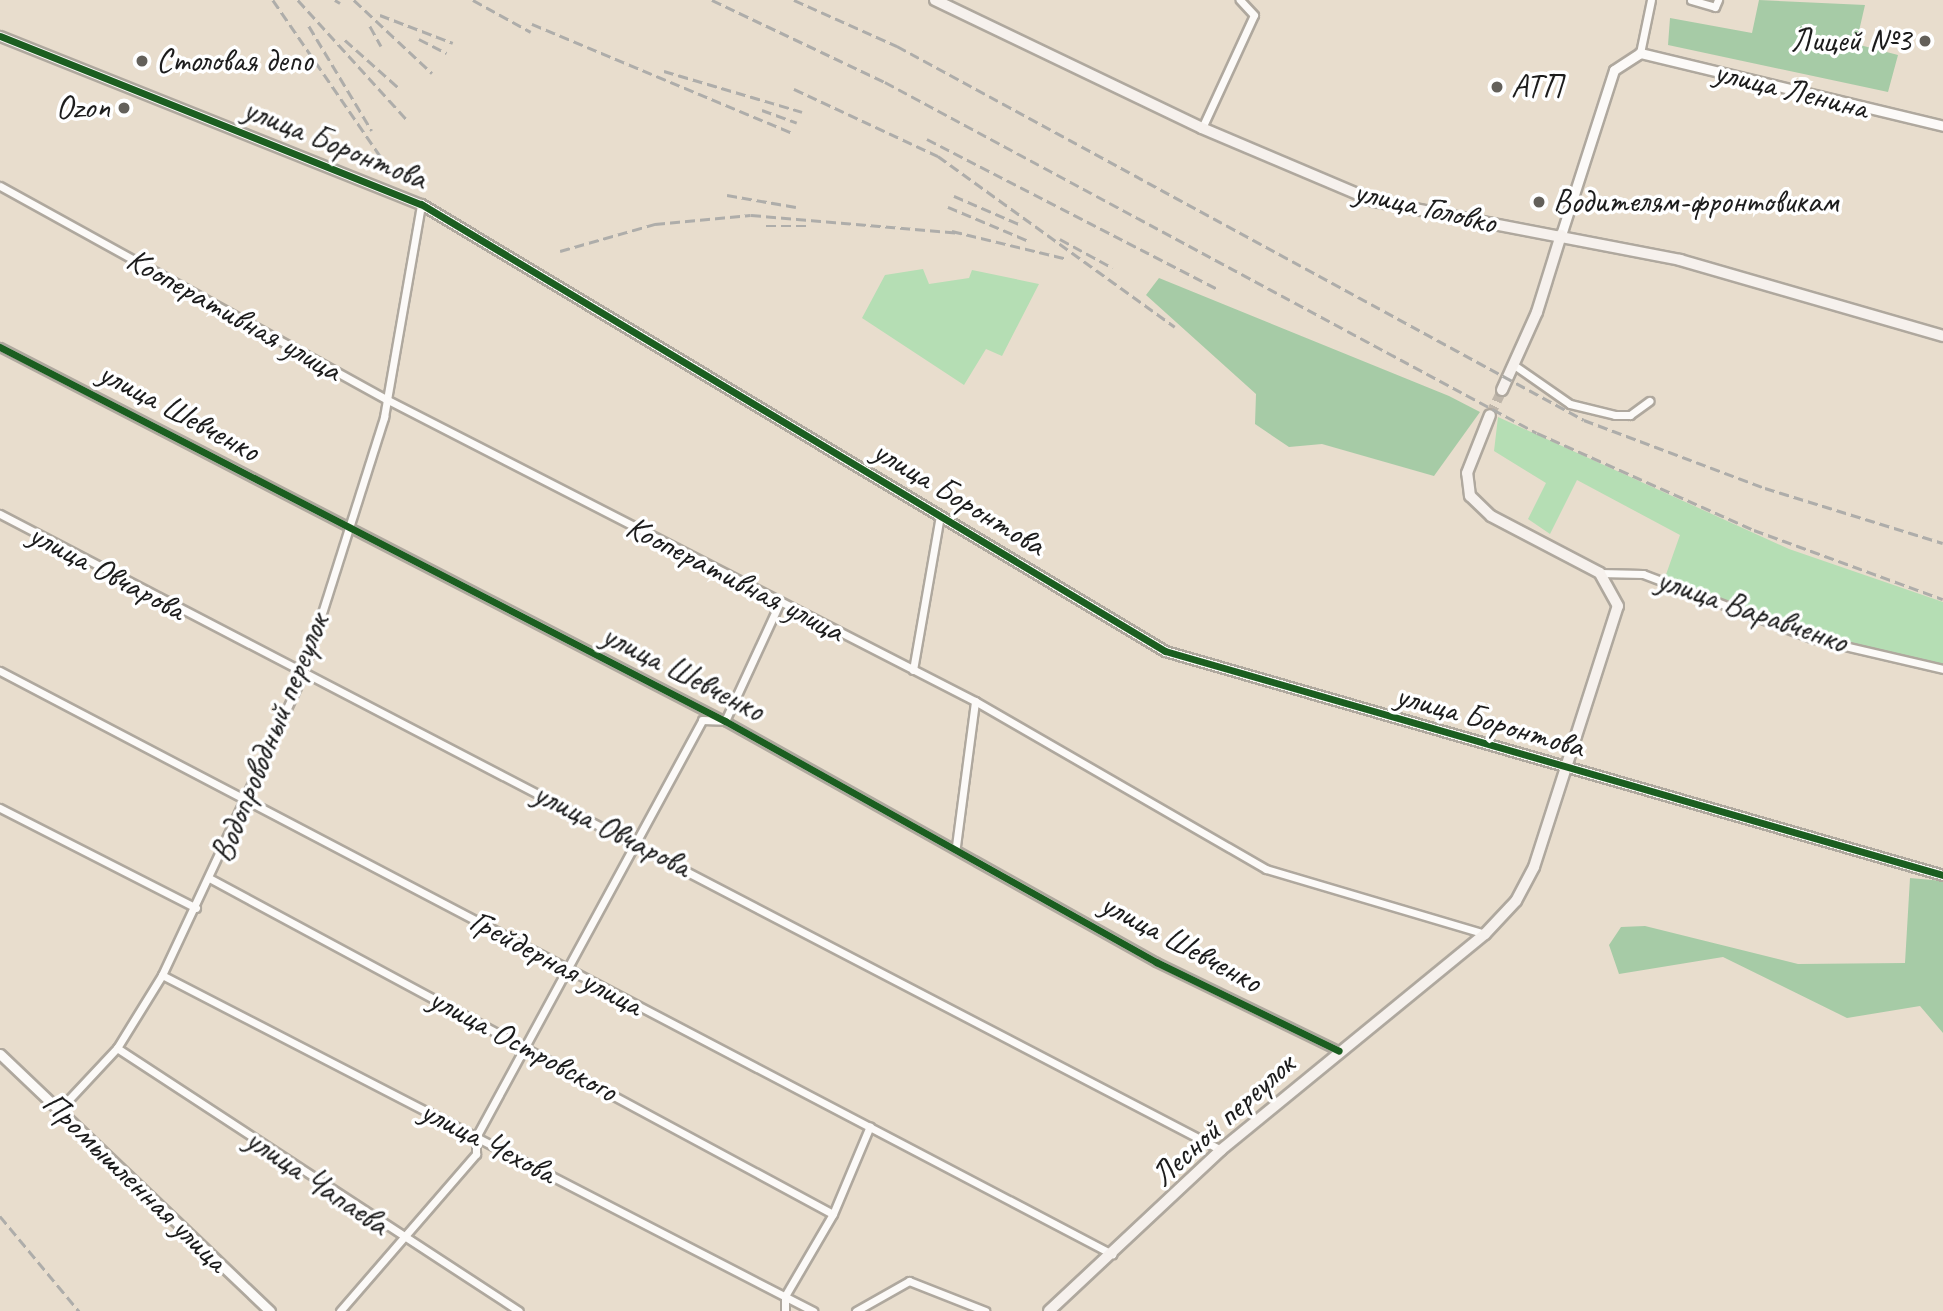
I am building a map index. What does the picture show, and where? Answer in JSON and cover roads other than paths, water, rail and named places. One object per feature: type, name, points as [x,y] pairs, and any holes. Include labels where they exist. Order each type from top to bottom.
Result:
[{"type":"main road","name":"улица Головко","points":[[935,0],[1202,128],[1374,201],[1561,235],[1781,284],[1943,336]]},
{"type":"main road","points":[[1502,390],[1514,365],[1561,235]]},
{"type":"main road","points":[[1490,415],[1467,473],[1470,496],[1491,516],[1600,573]]},
{"type":"main road","name":"Лесной переулок","points":[[1048,1311],[1222,1150],[1339,1051],[1485,934],[1516,901],[1534,867],[1618,617],[1615,592],[1600,573]]},
{"type":"street","points":[[1202,128],[1254,15],[1240,0]]},
{"type":"street","points":[[1561,235],[1614,70],[1640,53],[1651,0]]},
{"type":"street","points":[[1691,0],[1715,7],[1718,0]]},
{"type":"street","name":"улица Боронтова","points":[[0,36],[421,204],[1165,651],[1943,875]]},
{"type":"street","name":"улица Ленина","points":[[1640,53],[1943,126]]},
{"type":"street","name":"Кооперативная улица","points":[[0,186],[387,399],[975,701],[1266,869],[1485,934]]},
{"type":"street","name":"Водопроводный переулок","points":[[60,1110],[117,1048],[162,975],[211,879],[242,799],[302,676],[387,399],[421,204]]},
{"type":"street","name":"улица Шевченко","points":[[0,347],[725,721],[956,846],[1156,962],[1339,1051]]},
{"type":"street","points":[[1514,365],[1570,404],[1615,415],[1630,415],[1649,401]]},
{"type":"street","name":"улица Овчарова","points":[[0,514],[302,676],[638,841],[1222,1150]]},
{"type":"street","points":[[913,670],[940,516]]},
{"type":"street","name":"улица Варавченко","points":[[1600,573],[1643,574],[1814,639],[1943,669]]},
{"type":"street","points":[[340,1311],[400,1237],[476,1154],[476,1137],[702,720],[725,721],[780,602]]},
{"type":"street","name":"Грейдерная улица","points":[[0,671],[1112,1254]]},
{"type":"street","points":[[956,846],[975,701]]},
{"type":"street","points":[[0,808],[196,908]]},
{"type":"street","name":"улица Островского","points":[[211,879],[833,1214]]},
{"type":"street","name":"улица Чехова","points":[[162,975],[813,1311]]},
{"type":"street","name":"улица Чапаева","points":[[117,1048],[400,1237],[519,1311]]},
{"type":"street","name":"Промышленная улица","points":[[0,1054],[270,1311]]},
{"type":"street","points":[[785,1311],[785,1296],[833,1214],[870,1126]]},
{"type":"street","points":[[856,1311],[909,1281],[985,1311]]},
{"type":"tunnel","points":[[1490,415],[1502,390]]},
{"type":"railway","points":[[273,0],[392,173]]},
{"type":"railway","points":[[298,0],[408,121]]},
{"type":"railway","points":[[335,0],[340,3]]},
{"type":"railway","points":[[354,0],[432,73]]},
{"type":"railway","points":[[473,0],[531,32]]},
{"type":"railway","points":[[712,0],[885,82],[1537,433],[1754,530],[1943,599]]},
{"type":"railway","points":[[794,0],[897,46],[1584,420],[1765,488],[1943,543]]},
{"type":"railway","points":[[380,15],[453,43]]},
{"type":"railway","points":[[532,24],[792,133]]},
{"type":"railway","points":[[309,26],[372,131]]},
{"type":"railway","points":[[370,26],[381,46]]},
{"type":"railway","points":[[419,39],[447,53]]},
{"type":"railway","points":[[345,40],[400,89]]},
{"type":"railway","points":[[664,71],[802,112]]},
{"type":"railway","points":[[794,89],[938,156],[1175,327]]},
{"type":"railway","points":[[762,110],[797,123]]},
{"type":"railway","points":[[927,139],[1219,290]]},
{"type":"railway","points":[[727,195],[796,207]]},
{"type":"railway","points":[[954,196],[1019,224]]},
{"type":"railway","points":[[948,207],[1029,241]]},
{"type":"railway","points":[[560,251],[655,224],[751,215],[961,233]]},
{"type":"railway","points":[[766,226],[808,226]]},
{"type":"railway","points":[[952,231],[1068,259]]},
{"type":"railway","points":[[1060,239],[1113,268]]},
{"type":"railway","points":[[0,1216],[79,1311]]},
{"type":"place","name":"Лицей №3","points":[[1925,41]]},
{"type":"place","name":"Столовая депо","points":[[142,61]]},
{"type":"place","name":"АТП","points":[[1497,87]]},
{"type":"place","name":"Ozon","points":[[124,108]]},
{"type":"place","name":"Водителям-фронтовикам","points":[[1539,202]]}]
